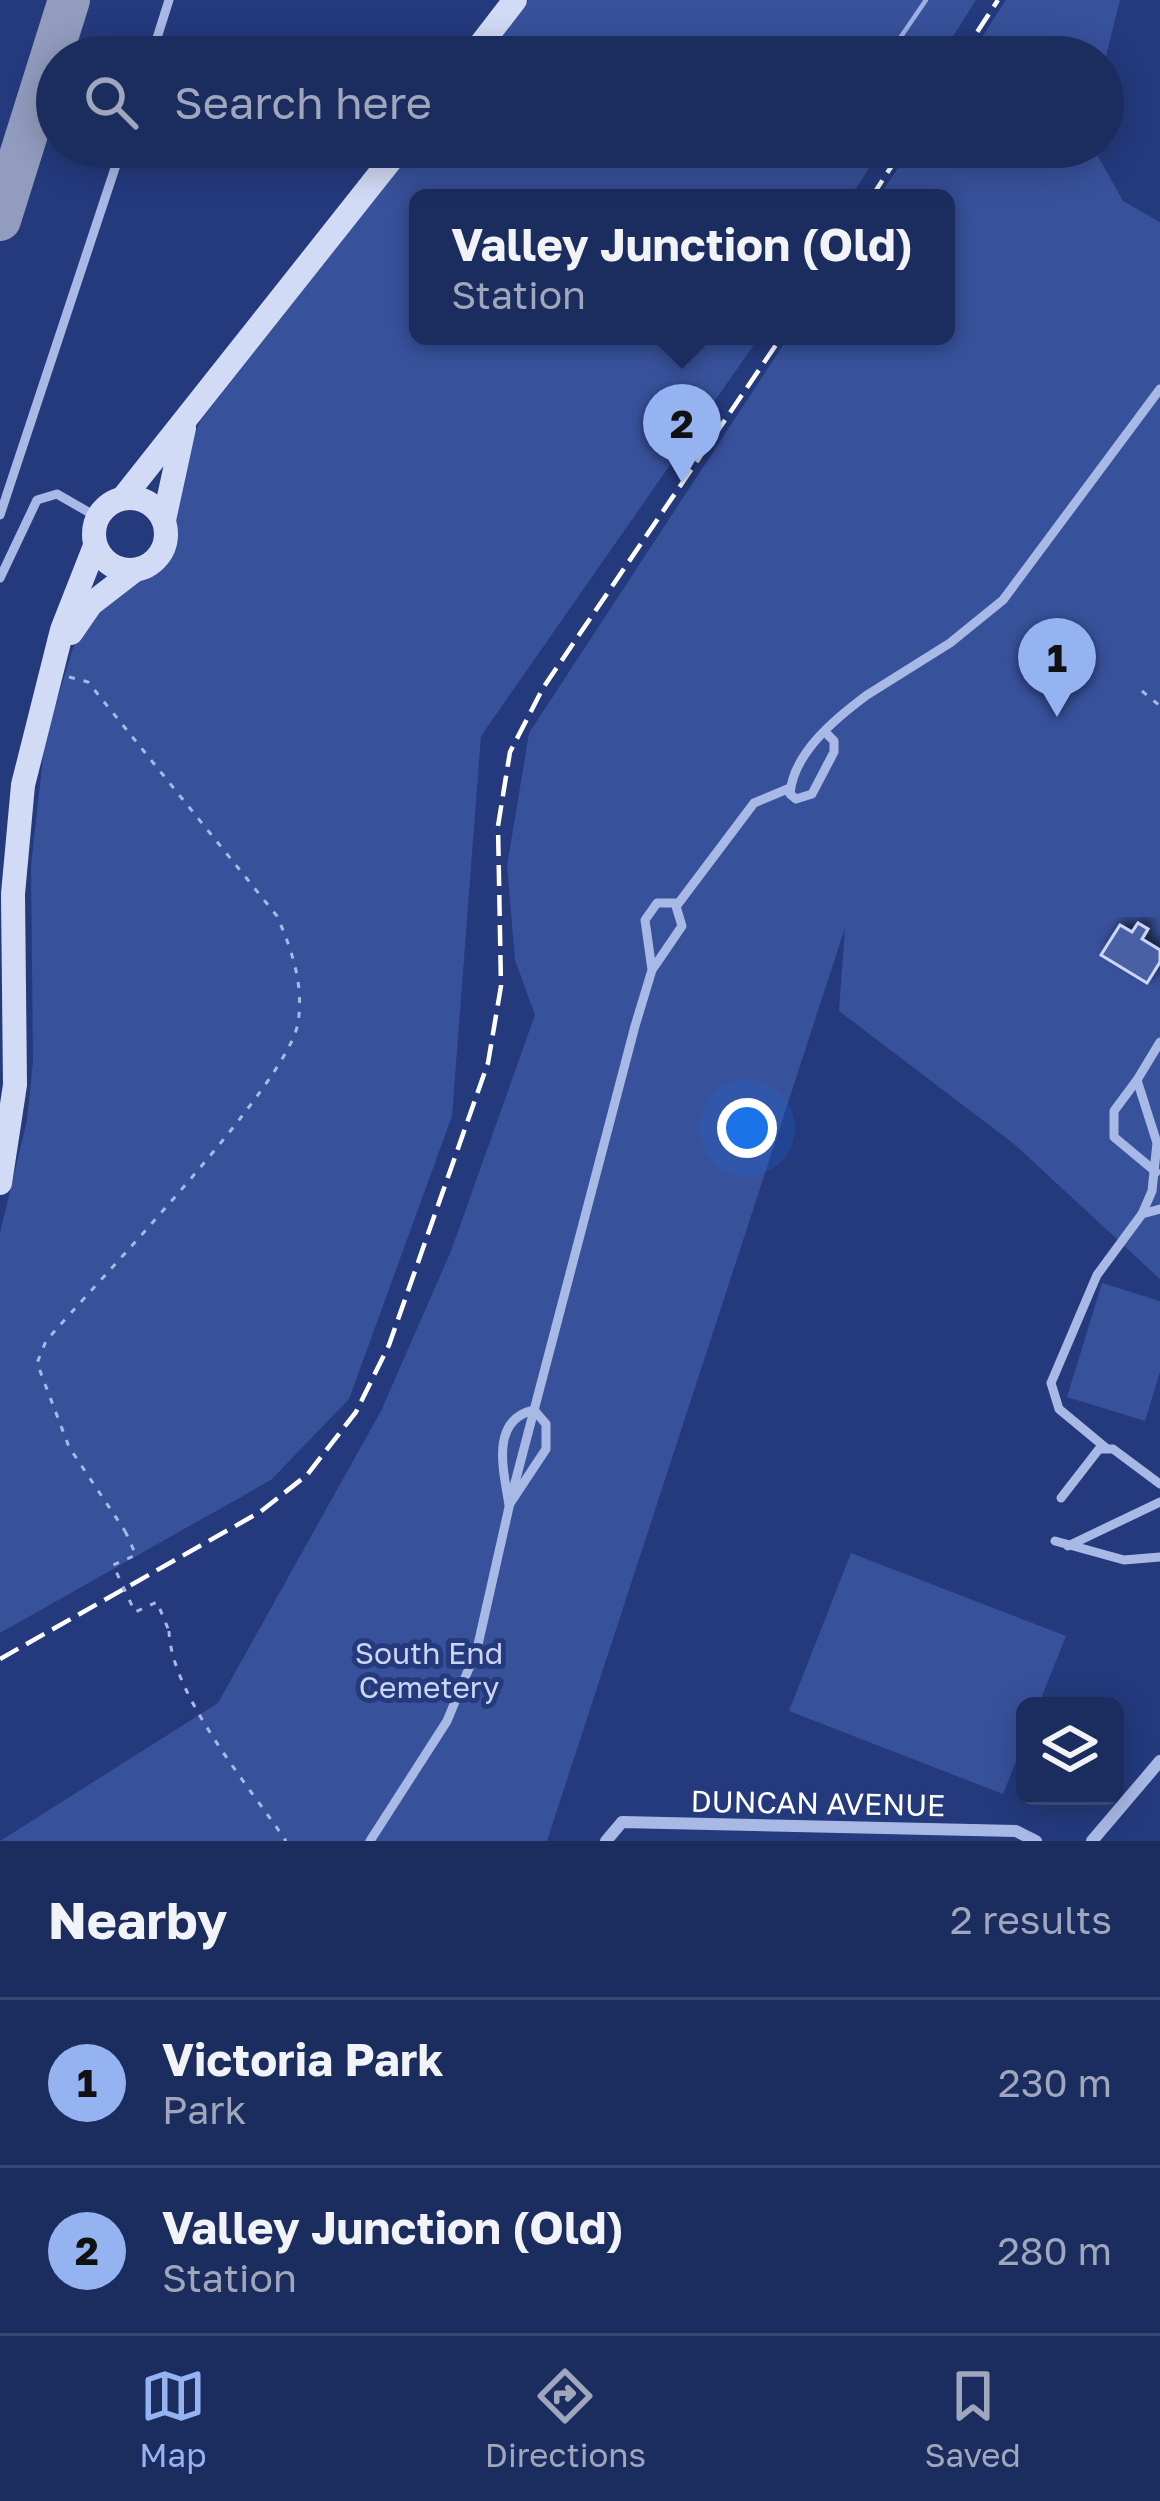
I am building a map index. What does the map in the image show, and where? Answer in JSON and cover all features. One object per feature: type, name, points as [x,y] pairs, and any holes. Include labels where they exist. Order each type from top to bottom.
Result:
[{"type":"street","points":[[487,36],[515,0]]},
{"type":"street","points":[[0,1183],[15,1085],[16,846],[28,757],[50,672],[95,547],[98,517],[123,498],[187,420],[384,168]]},
{"type":"street","points":[[50,672],[92,604],[162,552],[172,466],[187,420]]},
{"type":"street","points":[[123,498],[143,500],[164,520]]},
{"type":"street","points":[[95,547],[111,566],[135,570]]},
{"type":"street","points":[[1092,1841],[1160,1761]]},
{"type":"street","name":"DUNCAN AVENUE","points":[[606,1841],[622,1822],[1016,1831],[1036,1841]]},
{"type":"lane","points":[[159,36],[170,0]]},
{"type":"lane","points":[[0,515],[115,168]]},
{"type":"lane","points":[[790,790],[798,766],[825,732],[867,695],[950,643],[1003,600],[1160,389]]},
{"type":"lane","points":[[0,578],[37,500],[57,494],[98,517]]},
{"type":"lane","points":[[790,790],[800,800],[817,786],[835,745],[825,732]]},
{"type":"lane","points":[[370,1841],[462,1690],[484,1623],[509,1504],[652,970],[681,931],[678,904],[754,803],[790,790]]},
{"type":"lane","points":[[652,970],[644,920],[657,903],[678,904]]},
{"type":"lane","points":[[1158,1174],[1114,1137],[1112,1127],[1118,1103],[1160,1042]]},
{"type":"lane","points":[[1137,1080],[1156,1138],[1158,1174],[1142,1214],[1096,1274],[1051,1383],[1059,1409],[1160,1484]]},
{"type":"lane","points":[[1142,1214],[1160,1209]]},
{"type":"lane","points":[[509,1504],[545,1449],[546,1424],[534,1410]]},
{"type":"lane","points":[[509,1504],[503,1437],[516,1416],[534,1410]]},
{"type":"lane","points":[[1060,1498],[1094,1452],[1106,1448]]},
{"type":"lane","points":[[1067,1546],[1160,1502]]},
{"type":"lane","points":[[1055,1541],[1124,1560],[1160,1557]]},
{"type":"path","points":[[50,672],[88,682],[205,821],[277,916],[295,957],[298,1026],[261,1091],[46,1341],[37,1363],[69,1447],[136,1555],[112,1565],[135,1612],[157,1602],[169,1631],[170,1648],[195,1705],[286,1841]]},
{"type":"path","points":[[1142,691],[1160,706]]},
{"type":"green space","points":[[529,0],[976,0],[953,36],[501,36]]},
{"type":"green space","points":[[1006,0],[1120,0],[1111,36],[983,36]]},
{"type":"green space","points":[[399,168],[869,168],[856,189],[409,189],[409,345],[754,345],[481,736],[452,1116],[349,1399],[271,1480],[0,1633],[0,1233],[27,1120],[33,1062],[31,866],[45,739],[73,648],[88,623],[131,581],[168,556],[175,539],[172,523],[184,454],[201,420]]},
{"type":"green space","name":"South End Cemetery","points":[[898,168],[1105,168],[1123,201],[1160,222],[1160,1279],[1014,1144],[839,1011],[845,928],[547,1841],[0,1841],[218,1703],[381,1411],[451,1251],[535,1015],[515,960],[507,866],[529,733],[783,345],[955,345],[955,189],[884,189]]},
{"type":"green space","points":[[1102,1283],[1160,1301],[1160,1372],[1145,1421],[1067,1397]]},
{"type":"green space","points":[[851,1553],[1066,1636],[1042,1697],[1016,1697],[1016,1762],[1003,1794],[789,1711]]},
{"type":"building","points":[[1138,923],[1148,929],[1142,939],[1160,950],[1160,962],[1147,983],[1101,955],[1120,925],[1132,932]]},
{"type":"waterway","points":[[901,36],[926,0]]},
{"type":"taxiway","points":[[58,36],[69,0]]},
{"type":"taxiway","points":[[0,220],[36,105]]},
{"type":"railway","points":[[975,36],[998,0]]},
{"type":"railway","points":[[877,189],[890,168]]},
{"type":"railway","points":[[0,1659],[260,1512],[307,1475],[356,1412],[389,1345],[488,1063],[501,986],[498,826],[510,752],[543,688],[776,345]]},
{"type":"place","name":"Valley Junction (Old)","points":[[682,483]]},
{"type":"place","name":"Victoria Park","points":[[1057,717]]}]
